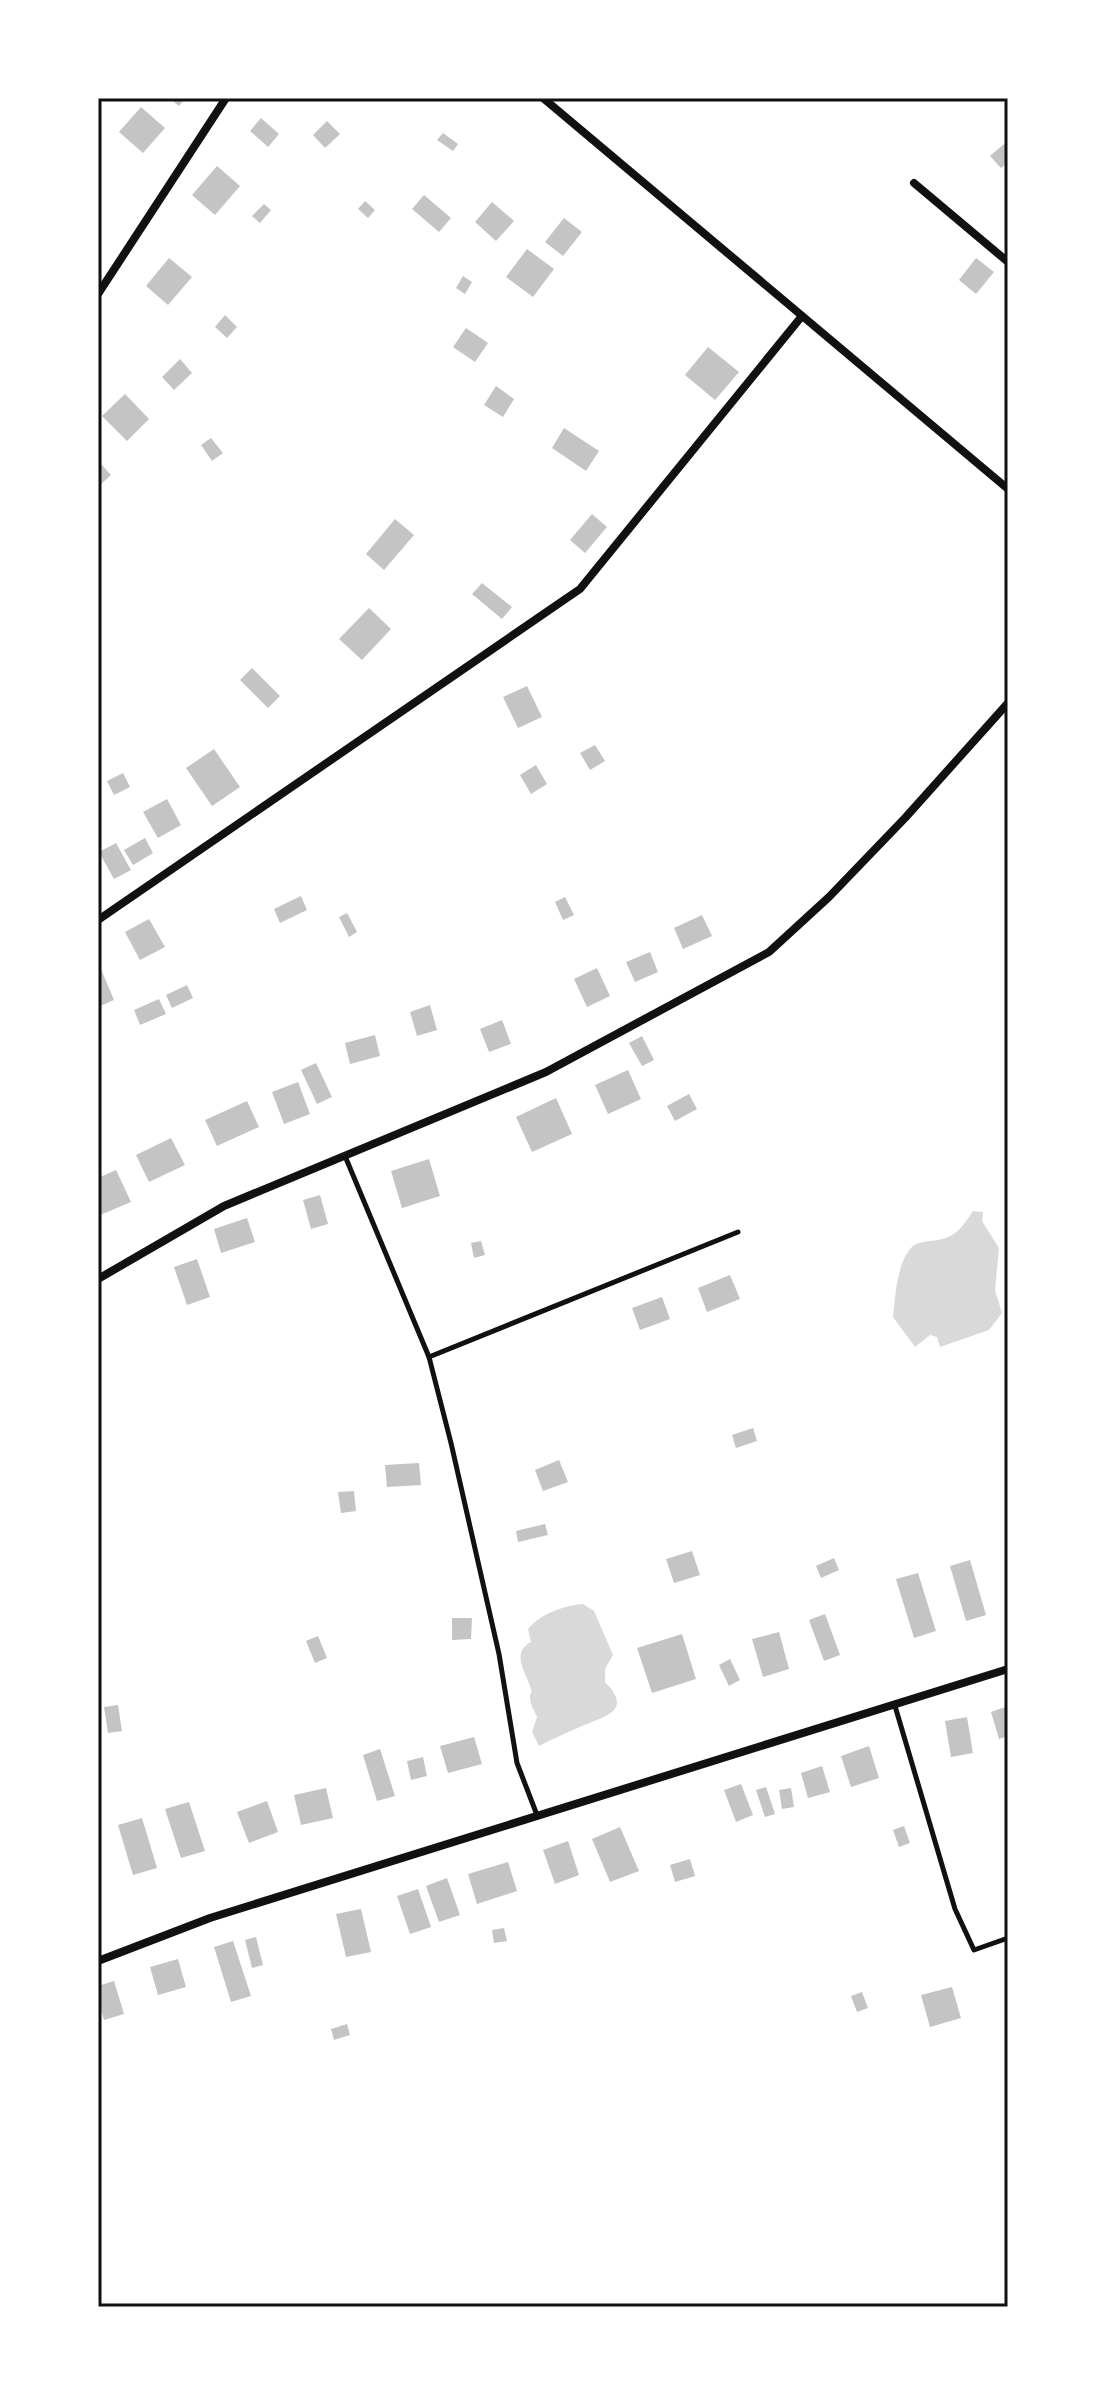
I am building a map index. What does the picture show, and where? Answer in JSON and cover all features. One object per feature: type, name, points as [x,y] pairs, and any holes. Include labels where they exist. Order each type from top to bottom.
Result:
[{"type":"street","points":[[98,294],[226,98]]},
{"type":"street","points":[[543,98],[1008,489]]},
{"type":"street","points":[[914,183],[1008,262]]},
{"type":"street","points":[[98,920],[580,589],[802,316]]},
{"type":"street","points":[[98,1279],[224,1206],[546,1072],[769,952],[829,897],[905,818],[1008,703]]},
{"type":"street","points":[[98,1961],[210,1918],[1008,1669]]},
{"type":"lane","points":[[345,1155],[429,1357],[499,1654],[517,1763],[538,1817]]},
{"type":"lane","points":[[429,1357],[738,1232]]},
{"type":"lane","points":[[895,1706],[955,1909],[974,1950],[1008,1938]]},
{"type":"shaded area","points":[[973,1211],[983,1212],[982,1221],[999,1248],[995,1290],[1002,1313],[989,1330],[940,1347],[937,1337],[930,1335],[915,1347],[893,1317],[903,1260],[915,1245],[946,1238],[956,1232]]},
{"type":"shaded area","points":[[583,1604],[594,1611],[613,1655],[605,1669],[605,1682],[617,1700],[616,1707],[606,1716],[539,1746],[532,1732],[537,1717],[530,1701],[531,1691],[521,1656],[525,1646],[531,1642],[528,1629],[553,1611]]},
{"type":"building","points":[[169,98],[185,98],[179,106]]},
{"type":"building","points":[[141,107],[165,128],[143,153],[119,132]]},
{"type":"building","points":[[261,118],[279,134],[268,147],[250,131]]},
{"type":"building","points":[[327,121],[340,134],[325,148],[313,135]]},
{"type":"building","points":[[443,133],[458,144],[453,151],[437,140]]},
{"type":"building","points":[[1004,144],[1008,149],[1008,162],[1001,168],[990,156]]},
{"type":"building","points":[[217,166],[240,186],[215,215],[192,195]]},
{"type":"building","points":[[424,195],[451,218],[439,232],[412,209]]},
{"type":"building","points":[[365,201],[375,210],[368,218],[358,209]]},
{"type":"building","points":[[492,202],[514,221],[496,241],[475,222]]},
{"type":"building","points":[[264,204],[271,210],[260,223],[252,216]]},
{"type":"building","points":[[564,218],[582,232],[563,256],[545,242]]},
{"type":"building","points":[[527,249],[554,269],[533,297],[506,277]]},
{"type":"building","points":[[169,258],[192,277],[168,305],[146,286]]},
{"type":"building","points":[[976,258],[994,272],[976,294],[959,280]]},
{"type":"building","points":[[463,276],[472,282],[465,294],[456,288]]},
{"type":"building","points":[[225,315],[237,327],[227,338],[215,327]]},
{"type":"building","points":[[466,328],[488,343],[475,362],[453,347]]},
{"type":"building","points":[[708,347],[739,372],[715,400],[685,375]]},
{"type":"building","points":[[180,359],[192,373],[174,390],[162,377]]},
{"type":"building","points":[[496,386],[514,399],[503,417],[484,405]]},
{"type":"building","points":[[125,394],[149,419],[127,441],[102,416]]},
{"type":"building","points":[[564,428],[599,451],[586,471],[552,448]]},
{"type":"building","points":[[211,438],[223,453],[212,461],[201,445]]},
{"type":"building","points":[[100,463],[111,475],[98,487],[98,465]]},
{"type":"building","points":[[592,514],[607,527],[585,553],[570,540]]},
{"type":"building","points":[[395,519],[414,535],[384,570],[366,554]]},
{"type":"building","points":[[482,583],[512,607],[502,619],[472,594]]},
{"type":"building","points":[[369,608],[391,629],[362,660],[339,639]]},
{"type":"building","points":[[252,668],[280,696],[268,708],[240,680]]},
{"type":"building","points":[[527,686],[542,717],[518,728],[503,697]]},
{"type":"building","points":[[595,745],[605,761],[590,770],[580,753]]},
{"type":"building","points":[[214,749],[240,787],[212,806],[186,768]]},
{"type":"building","points":[[536,765],[547,784],[531,794],[520,775]]},
{"type":"building","points":[[123,773],[130,787],[114,795],[107,781]]},
{"type":"building","points":[[167,799],[181,825],[158,838],[143,812]]},
{"type":"building","points":[[145,838],[153,853],[133,865],[124,850]]},
{"type":"building","points":[[116,843],[131,870],[114,879],[99,852]]},
{"type":"building","points":[[301,896],[307,910],[280,923],[274,909]]},
{"type":"building","points":[[565,897],[574,915],[563,920],[555,902]]},
{"type":"building","points":[[347,913],[357,932],[349,937],[339,917]]},
{"type":"building","points":[[702,915],[712,936],[683,949],[674,928]]},
{"type":"building","points":[[149,919],[165,947],[140,960],[125,932]]},
{"type":"building","points":[[650,952],[658,972],[635,982],[626,962]]},
{"type":"building","points":[[98,962],[114,1000],[98,1007]]},
{"type":"building","points":[[597,968],[610,996],[587,1007],[574,979]]},
{"type":"building","points":[[187,985],[193,998],[172,1008],[166,995]]},
{"type":"building","points":[[159,999],[166,1014],[140,1025],[134,1010]]},
{"type":"building","points":[[430,1005],[437,1030],[417,1036],[410,1012]]},
{"type":"building","points":[[502,1020],[511,1044],[489,1052],[480,1029]]},
{"type":"building","points":[[375,1035],[380,1056],[350,1064],[345,1043]]},
{"type":"building","points":[[642,1036],[654,1060],[642,1066],[629,1043]]},
{"type":"building","points":[[316,1063],[332,1097],[317,1104],[301,1070]]},
{"type":"building","points":[[628,1070],[641,1099],[608,1114],[595,1085]]},
{"type":"building","points":[[298,1082],[310,1114],[284,1124],[272,1092]]},
{"type":"building","points":[[689,1094],[697,1109],[675,1121],[667,1106]]},
{"type":"building","points":[[556,1098],[572,1134],[532,1152],[516,1117]]},
{"type":"building","points":[[247,1101],[259,1127],[217,1146],[205,1120]]},
{"type":"building","points":[[171,1138],[185,1165],[149,1182],[136,1155]]},
{"type":"building","points":[[429,1159],[440,1196],[402,1208],[391,1171]]},
{"type":"building","points":[[116,1170],[131,1202],[98,1216],[98,1178]]},
{"type":"building","points":[[320,1195],[328,1224],[311,1229],[303,1200]]},
{"type":"building","points":[[247,1218],[255,1242],[221,1253],[214,1229]]},
{"type":"building","points":[[481,1241],[485,1255],[474,1258],[471,1243]]},
{"type":"building","points":[[197,1259],[210,1297],[187,1305],[174,1267]]},
{"type":"building","points":[[730,1275],[740,1299],[707,1312],[698,1288]]},
{"type":"building","points":[[662,1297],[670,1319],[640,1330],[632,1308]]},
{"type":"building","points":[[753,1428],[757,1441],[736,1448],[732,1435]]},
{"type":"building","points":[[559,1460],[568,1482],[543,1491],[535,1470]]},
{"type":"building","points":[[419,1463],[421,1485],[387,1487],[385,1465]]},
{"type":"building","points":[[354,1491],[356,1511],[341,1513],[338,1492]]},
{"type":"building","points":[[545,1524],[548,1535],[518,1542],[516,1531]]},
{"type":"building","points":[[692,1551],[700,1575],[674,1583],[666,1559]]},
{"type":"building","points":[[834,1558],[839,1570],[821,1578],[816,1566]]},
{"type":"building","points":[[970,1560],[986,1615],[966,1621],[950,1566]]},
{"type":"building","points":[[918,1573],[936,1631],[914,1638],[896,1579]]},
{"type":"building","points":[[825,1614],[840,1655],[824,1661],[809,1620]]},
{"type":"building","points":[[452,1618],[472,1618],[471,1639],[452,1640]]},
{"type":"building","points":[[779,1632],[789,1669],[763,1677],[752,1639]]},
{"type":"building","points":[[682,1634],[696,1679],[652,1693],[637,1648]]},
{"type":"building","points":[[318,1636],[327,1658],[315,1663],[306,1641]]},
{"type":"building","points":[[730,1659],[740,1680],[729,1686],[719,1665]]},
{"type":"building","points":[[118,1705],[122,1731],[108,1733],[104,1707]]},
{"type":"building","points":[[1008,1706],[1008,1736],[999,1739],[991,1712]]},
{"type":"building","points":[[967,1717],[973,1753],[951,1757],[945,1721]]},
{"type":"building","points":[[474,1737],[482,1764],[448,1773],[440,1746]]},
{"type":"building","points":[[869,1746],[879,1778],[851,1787],[841,1756]]},
{"type":"building","points":[[380,1749],[395,1796],[377,1801],[363,1755]]},
{"type":"building","points":[[423,1757],[427,1776],[411,1780],[407,1761]]},
{"type":"building","points":[[822,1766],[830,1792],[808,1798],[801,1773]]},
{"type":"building","points":[[741,1784],[753,1815],[736,1822],[724,1790]]},
{"type":"building","points":[[766,1787],[775,1814],[765,1817],[756,1790]]},
{"type":"building","points":[[326,1788],[333,1818],[301,1825],[294,1795]]},
{"type":"building","points":[[791,1788],[794,1807],[782,1809],[779,1790]]},
{"type":"building","points":[[267,1801],[278,1832],[249,1843],[237,1812]]},
{"type":"building","points":[[189,1802],[205,1851],[181,1858],[165,1809]]},
{"type":"building","points":[[142,1818],[157,1868],[133,1875],[118,1825]]},
{"type":"building","points":[[904,1826],[910,1843],[899,1847],[893,1830]]},
{"type":"building","points":[[620,1827],[639,1871],[610,1882],[592,1839]]},
{"type":"building","points":[[568,1841],[579,1875],[555,1884],[543,1850]]},
{"type":"building","points":[[690,1859],[695,1876],[675,1882],[670,1865]]},
{"type":"building","points":[[508,1862],[517,1891],[477,1904],[468,1874]]},
{"type":"building","points":[[447,1878],[460,1915],[439,1922],[426,1886]]},
{"type":"building","points":[[418,1889],[431,1927],[410,1934],[397,1896]]},
{"type":"building","points":[[361,1909],[371,1952],[346,1957],[336,1914]]},
{"type":"building","points":[[504,1928],[507,1941],[494,1943],[492,1930]]},
{"type":"building","points":[[256,1937],[263,1965],[252,1968],[245,1940]]},
{"type":"building","points":[[233,1941],[251,1996],[231,2002],[214,1947]]},
{"type":"building","points":[[178,1959],[186,1987],[158,1995],[150,1967]]},
{"type":"building","points":[[114,1981],[124,2014],[104,2020],[98,2000],[98,1986]]},
{"type":"building","points":[[952,1987],[961,2018],[930,2027],[921,1995]]},
{"type":"building","points":[[862,1992],[868,2008],[857,2012],[851,1996]]},
{"type":"building","points":[[347,2024],[350,2035],[334,2040],[331,2029]]}]
